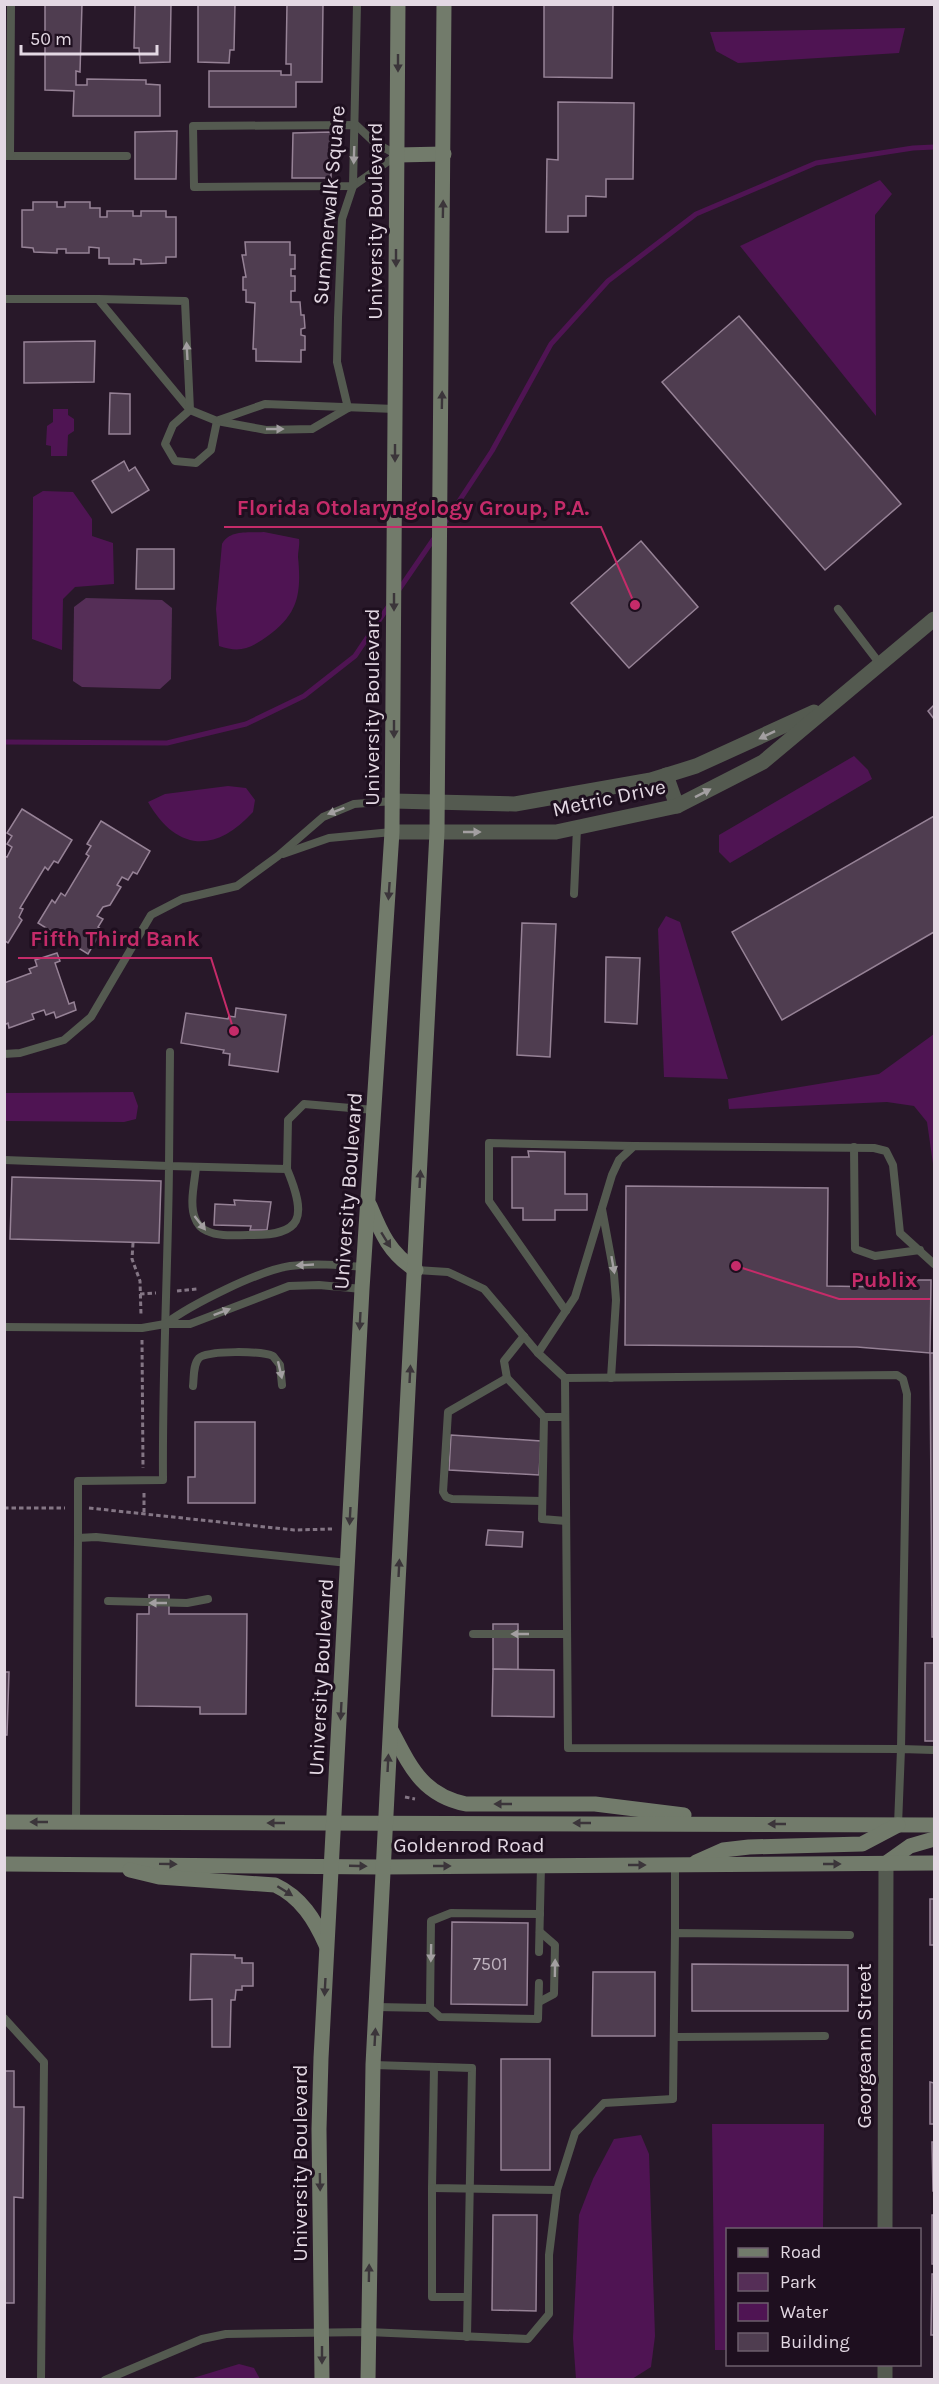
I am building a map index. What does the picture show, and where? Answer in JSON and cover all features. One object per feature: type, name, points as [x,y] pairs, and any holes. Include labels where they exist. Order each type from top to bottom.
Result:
[{"type":"street","name":"University Boulevard","points":[[322,2379],[319,2129],[327,1948],[362,1289],[393,801],[398,4]]},
{"type":"street","points":[[368,2379],[373,2065],[416,1270],[437,802],[444,4]]},
{"type":"street","points":[[397,155],[444,154]]},
{"type":"street","name":"Metric Drive","points":[[392,832],[556,832],[677,806],[763,762],[934,619]]},
{"type":"street","name":"Metric Drive","points":[[393,801],[515,804],[575,796],[696,766],[838,700]]},
{"type":"street","points":[[666,775],[677,806]]},
{"type":"street","points":[[368,1200],[383,1238],[400,1261],[416,1270]]},
{"type":"street","points":[[390,1729],[410,1767],[427,1787],[450,1801],[466,1804],[595,1804],[749,1824]]},
{"type":"street","name":"Goldenrod Road","points":[[4,1822],[335,1823],[385,1821],[934,1825]]},
{"type":"street","points":[[682,1865],[732,1849],[862,1844],[898,1825]]},
{"type":"street","points":[[886,1863],[910,1846],[934,1839]]},
{"type":"street","name":"Georgeann Street","points":[[885,2228],[886,1863]]},
{"type":"street","name":"Goldenrod Road","points":[[4,1864],[383,1867],[934,1863]]},
{"type":"street","points":[[104,1864],[159,1878],[275,1885],[289,1892],[316,1922],[327,1948]]},
{"type":"lane","points":[[11,4],[7,156],[127,156]]},
{"type":"lane","name":"Summerwalk Square","points":[[348,408],[337,363],[338,318],[342,219],[353,186],[357,4]]},
{"type":"lane","points":[[356,125],[374,142],[397,155],[353,186],[194,187],[193,126],[356,125]]},
{"type":"lane","points":[[4,299],[185,301],[190,410]]},
{"type":"lane","points":[[98,299],[190,410],[217,421],[267,430],[312,429],[348,408]]},
{"type":"lane","points":[[217,421],[265,404],[395,409]]},
{"type":"lane","points":[[190,410],[173,425],[165,444],[175,461],[196,463],[211,450],[217,421]]},
{"type":"lane","points":[[838,609],[880,664]]},
{"type":"lane","points":[[4,1054],[20,1053],[64,1040],[91,1017],[151,915],[182,899],[237,886],[278,856],[323,816],[354,804],[393,801]]},
{"type":"lane","points":[[574,894],[577,828]]},
{"type":"lane","points":[[278,856],[329,838],[392,832]]},
{"type":"lane","points":[[76,1822],[78,1481],[163,1480],[170,1052]]},
{"type":"lane","points":[[196,1167],[194,1217],[207,1231],[231,1235],[275,1236],[290,1229],[298,1217],[299,1204],[287,1169],[288,1120],[304,1104],[374,1110]]},
{"type":"lane","points":[[566,1311],[489,1202],[489,1143],[854,1148],[886,1151],[893,1165],[900,1233],[934,1264]]},
{"type":"lane","points":[[538,1353],[575,1297],[602,1208],[620,1160],[634,1146]]},
{"type":"lane","points":[[854,1148],[855,1250],[875,1256],[920,1250]]},
{"type":"lane","points":[[4,1160],[287,1169]]},
{"type":"lane","points":[[602,1208],[616,1291],[611,1378]]},
{"type":"lane","points":[[165,1324],[189,1306],[278,1269],[304,1265],[364,1267]]},
{"type":"lane","points":[[416,1270],[448,1272],[484,1289],[538,1353],[565,1378],[897,1375],[903,1379],[907,1394],[898,1825]]},
{"type":"lane","points":[[4,1328],[142,1328],[165,1324],[190,1324],[289,1287],[319,1285],[362,1289]]},
{"type":"lane","points":[[525,1336],[504,1361],[507,1378],[544,1417],[542,1519],[566,1521]]},
{"type":"lane","points":[[193,1386],[195,1363],[199,1358],[212,1353],[273,1356],[280,1365],[282,1385]]},
{"type":"lane","points":[[507,1378],[448,1412],[444,1492],[446,1497],[452,1499],[542,1501]]},
{"type":"lane","points":[[565,1378],[568,1748],[934,1750]]},
{"type":"lane","points":[[544,1417],[565,1417]]},
{"type":"lane","points":[[78,1538],[96,1537],[348,1563]]},
{"type":"lane","points":[[108,1600],[187,1603],[208,1599]]},
{"type":"lane","points":[[473,1634],[567,1634]]},
{"type":"lane","points":[[105,2379],[215,2335],[322,2331],[528,2339],[549,2314],[549,2254],[557,2190],[575,2133],[604,2103],[674,2099],[675,1934],[682,1865]]},
{"type":"lane","points":[[539,1952],[541,1866]]},
{"type":"lane","points":[[430,2008],[431,1922],[451,1913],[540,1914]]},
{"type":"lane","points":[[538,2002],[554,1994],[555,1964],[555,1945],[540,1932]]},
{"type":"lane","points":[[675,1934],[850,1935]]},
{"type":"lane","points":[[376,2007],[430,2008],[440,2017],[538,2019],[539,1983]]},
{"type":"lane","points":[[4,2018],[44,2062],[41,2379]]},
{"type":"lane","points":[[675,2037],[825,2036]]},
{"type":"lane","points":[[373,2065],[472,2068],[466,2337]]},
{"type":"lane","points":[[434,2067],[432,2296],[467,2297]]},
{"type":"lane","points":[[432,2188],[557,2190]]},
{"type":"path","points":[[133,1243],[132,1259],[140,1281],[142,1328],[144,1512]]},
{"type":"path","points":[[4,1508],[78,1508],[144,1512],[294,1530],[332,1529]]},
{"type":"path","points":[[405,1797],[416,1799],[416,1805]]},
{"type":"green space","points":[[86,598],[162,600],[172,608],[171,679],[160,689],[82,687],[73,681],[74,607]]},
{"type":"water","points":[[905,28],[899,53],[738,63],[716,51],[710,32]]},
{"type":"water","points":[[880,180],[892,194],[875,215],[876,416],[740,246]]},
{"type":"water","points":[[53,409],[68,409],[68,415],[74,419],[74,431],[68,435],[67,456],[51,456],[51,446],[46,445],[47,426],[53,422]]},
{"type":"water","points":[[43,491],[73,492],[92,519],[92,536],[113,543],[114,584],[75,587],[63,599],[62,650],[32,639],[33,497]]},
{"type":"water","points":[[264,532],[299,539],[299,584],[295,605],[283,623],[257,643],[247,648],[237,649],[219,646],[216,609],[222,544],[225,539],[235,534]]},
{"type":"water","points":[[854,756],[868,770],[872,779],[730,863],[719,852],[719,835]]},
{"type":"water","points":[[228,786],[246,788],[255,800],[253,812],[239,826],[210,840],[197,841],[184,838],[171,830],[159,818],[148,802],[165,794]]},
{"type":"water","points":[[666,916],[680,922],[728,1079],[664,1077],[658,929]]},
{"type":"water","points":[[934,1034],[934,1171],[927,1122],[914,1106],[887,1102],[729,1109],[728,1099],[879,1074]]},
{"type":"water","points":[[133,1092],[138,1106],[136,1119],[124,1122],[5,1121],[5,1093]]},
{"type":"water","points":[[712,2124],[824,2124],[823,2228],[726,2228],[726,2350],[715,2350]]},
{"type":"water","points":[[641,2135],[649,2154],[655,2336],[651,2367],[632,2379],[576,2379],[573,2338],[579,2215],[593,2179],[614,2139]]},
{"type":"water","points":[[239,2364],[254,2368],[260,2379],[190,2379]]},
{"type":"building","points":[[45,4],[82,4],[80,72],[76,71],[76,85],[87,85],[87,79],[146,80],[146,84],[160,85],[160,116],[73,116],[74,91],[45,90]]},
{"type":"building","points":[[135,4],[171,4],[170,62],[140,63],[139,48],[134,48]]},
{"type":"building","points":[[198,4],[235,4],[234,50],[230,50],[229,63],[198,62]]},
{"type":"building","points":[[287,4],[323,4],[322,82],[296,82],[296,107],[209,107],[209,71],[281,71],[281,75],[291,75],[291,64],[286,64]]},
{"type":"building","points":[[544,4],[613,4],[612,78],[544,77]]},
{"type":"building","points":[[558,102],[634,103],[633,179],[606,179],[606,197],[586,196],[586,216],[568,216],[568,232],[546,232],[547,159],[558,160]]},
{"type":"building","points":[[177,131],[176,179],[135,179],[135,132]]},
{"type":"building","points":[[331,132],[331,178],[292,178],[293,133]]},
{"type":"building","points":[[33,202],[57,202],[57,207],[65,207],[65,202],[90,202],[90,208],[100,208],[100,217],[107,217],[107,211],[133,211],[133,216],[141,216],[141,211],[166,211],[166,217],[176,217],[176,257],[166,257],[166,263],[141,264],[141,260],[134,259],[134,264],[109,264],[109,258],[99,258],[99,248],[89,247],[89,253],[66,253],[66,249],[57,249],[57,253],[34,252],[33,248],[22,247],[22,210],[33,210]]},
{"type":"building","points":[[245,242],[290,242],[290,255],[295,255],[295,269],[291,269],[291,276],[295,276],[295,291],[291,291],[291,302],[300,302],[301,315],[304,315],[305,328],[301,329],[301,335],[305,336],[305,350],[301,350],[301,362],[256,361],[256,349],[253,349],[255,303],[246,302],[246,290],[243,290],[243,277],[246,277],[242,255],[246,255]]},
{"type":"building","points":[[739,316],[901,504],[825,570],[662,382]]},
{"type":"building","points":[[95,341],[94,382],[24,383],[24,342]]},
{"type":"building","points":[[110,393],[130,394],[130,434],[109,434]]},
{"type":"building","points":[[124,461],[129,471],[135,467],[149,490],[112,513],[92,481]]},
{"type":"building","points":[[641,541],[698,607],[629,668],[571,603]]},
{"type":"building","points":[[137,549],[174,549],[174,589],[136,589]]},
{"type":"building","points":[[934,705],[934,719],[928,711]]},
{"type":"building","points":[[22,809],[72,840],[58,863],[54,861],[48,870],[45,867],[20,908],[23,909],[19,917],[22,920],[8,943],[4,940],[4,856],[7,857],[12,847],[7,844],[12,836],[7,833]]},
{"type":"building","points":[[934,816],[934,932],[782,1020],[732,932]]},
{"type":"building","points":[[101,821],[150,851],[137,874],[133,872],[128,880],[122,877],[117,885],[121,887],[110,905],[103,907],[97,916],[103,919],[98,927],[102,930],[88,954],[38,923],[52,900],[55,903],[61,893],[65,896],[89,856],[86,854],[91,846],[87,844]]},
{"type":"building","points":[[522,923],[556,924],[550,1057],[517,1055]]},
{"type":"building","points":[[57,953],[60,961],[55,963],[69,1004],[74,1002],[76,1010],[56,1018],[54,1012],[46,1015],[44,1010],[32,1014],[34,1019],[9,1028],[8,1023],[4,1025],[4,983],[31,973],[29,969],[37,966],[35,960]]},
{"type":"building","points":[[606,957],[640,958],[637,1024],[605,1022]]},
{"type":"building","points":[[236,1008],[286,1015],[278,1072],[229,1065],[230,1054],[223,1053],[224,1050],[181,1043],[186,1013],[228,1019],[229,1016],[235,1017]]},
{"type":"building","points":[[528,1151],[565,1152],[565,1194],[587,1194],[587,1210],[555,1210],[555,1220],[523,1220],[523,1208],[512,1208],[512,1157],[529,1157]]},
{"type":"building","points":[[12,1177],[161,1181],[159,1243],[10,1239]]},
{"type":"building","points":[[626,1186],[828,1188],[827,1286],[883,1287],[883,1280],[931,1280],[930,1353],[857,1347],[625,1345]]},
{"type":"building","points":[[234,1200],[271,1202],[267,1230],[250,1230],[251,1226],[214,1225],[215,1204],[235,1205]]},
{"type":"building","points":[[930,1353],[934,1353],[934,1637],[932,1637]]},
{"type":"building","points":[[195,1422],[255,1422],[255,1503],[188,1503],[188,1477],[195,1477]]},
{"type":"building","points":[[451,1435],[541,1441],[539,1475],[449,1470]]},
{"type":"building","points":[[488,1530],[523,1532],[522,1547],[486,1545]]},
{"type":"building","points":[[149,1595],[169,1595],[169,1614],[247,1614],[246,1714],[200,1714],[200,1707],[136,1706],[137,1614],[149,1614]]},
{"type":"building","points":[[493,1624],[518,1624],[518,1670],[493,1669]]},
{"type":"building","points":[[925,1663],[934,1663],[934,1741],[925,1741]]},
{"type":"building","points":[[493,1669],[554,1670],[554,1717],[492,1716]]},
{"type":"building","points":[[4,1672],[9,1672],[7,1735],[4,1735]]},
{"type":"building","points":[[930,1899],[934,1899],[934,1945],[930,1945]]},
{"type":"building","points":[[452,1922],[528,1923],[527,2005],[451,2004]]},
{"type":"building","points":[[191,1954],[235,1955],[235,1958],[242,1958],[242,1963],[253,1963],[253,1986],[242,1986],[242,1990],[236,1990],[235,2000],[231,2000],[230,2047],[212,2047],[212,1999],[190,2000]]},
{"type":"building","points":[[692,1964],[848,1965],[848,2011],[692,2011]]},
{"type":"building","points":[[593,1972],[655,1972],[655,2036],[592,2036]]},
{"type":"building","points":[[501,2059],[550,2059],[550,2170],[501,2170]]},
{"type":"building","points":[[4,2071],[14,2071],[14,2107],[24,2107],[23,2198],[14,2197],[14,2303],[4,2303]]},
{"type":"building","points":[[930,2082],[934,2083],[934,2124],[930,2124]]},
{"type":"building","points":[[932,2142],[934,2142],[934,2191],[933,2191]]},
{"type":"building","points":[[493,2215],[537,2215],[536,2311],[492,2310]]},
{"type":"building","points":[[932,2215],[934,2215],[934,2264],[932,2264]]},
{"type":"building","points":[[932,2274],[934,2274],[934,2335],[931,2335]]},
{"type":"waterway","points":[[444,524],[492,451],[551,344],[608,281],[696,214],[816,163],[913,148],[934,147]]},
{"type":"waterway","points":[[398,591],[435,537]]},
{"type":"waterway","points":[[4,742],[167,743],[246,724],[304,696],[355,656],[390,604]]},
{"type":"place","name":"Florida Otolaryngology Group, P.A.","points":[[635,605]]},
{"type":"place","name":"Fifth Third Bank","points":[[234,1031]]},
{"type":"place","name":"Publix","points":[[736,1266]]}]
